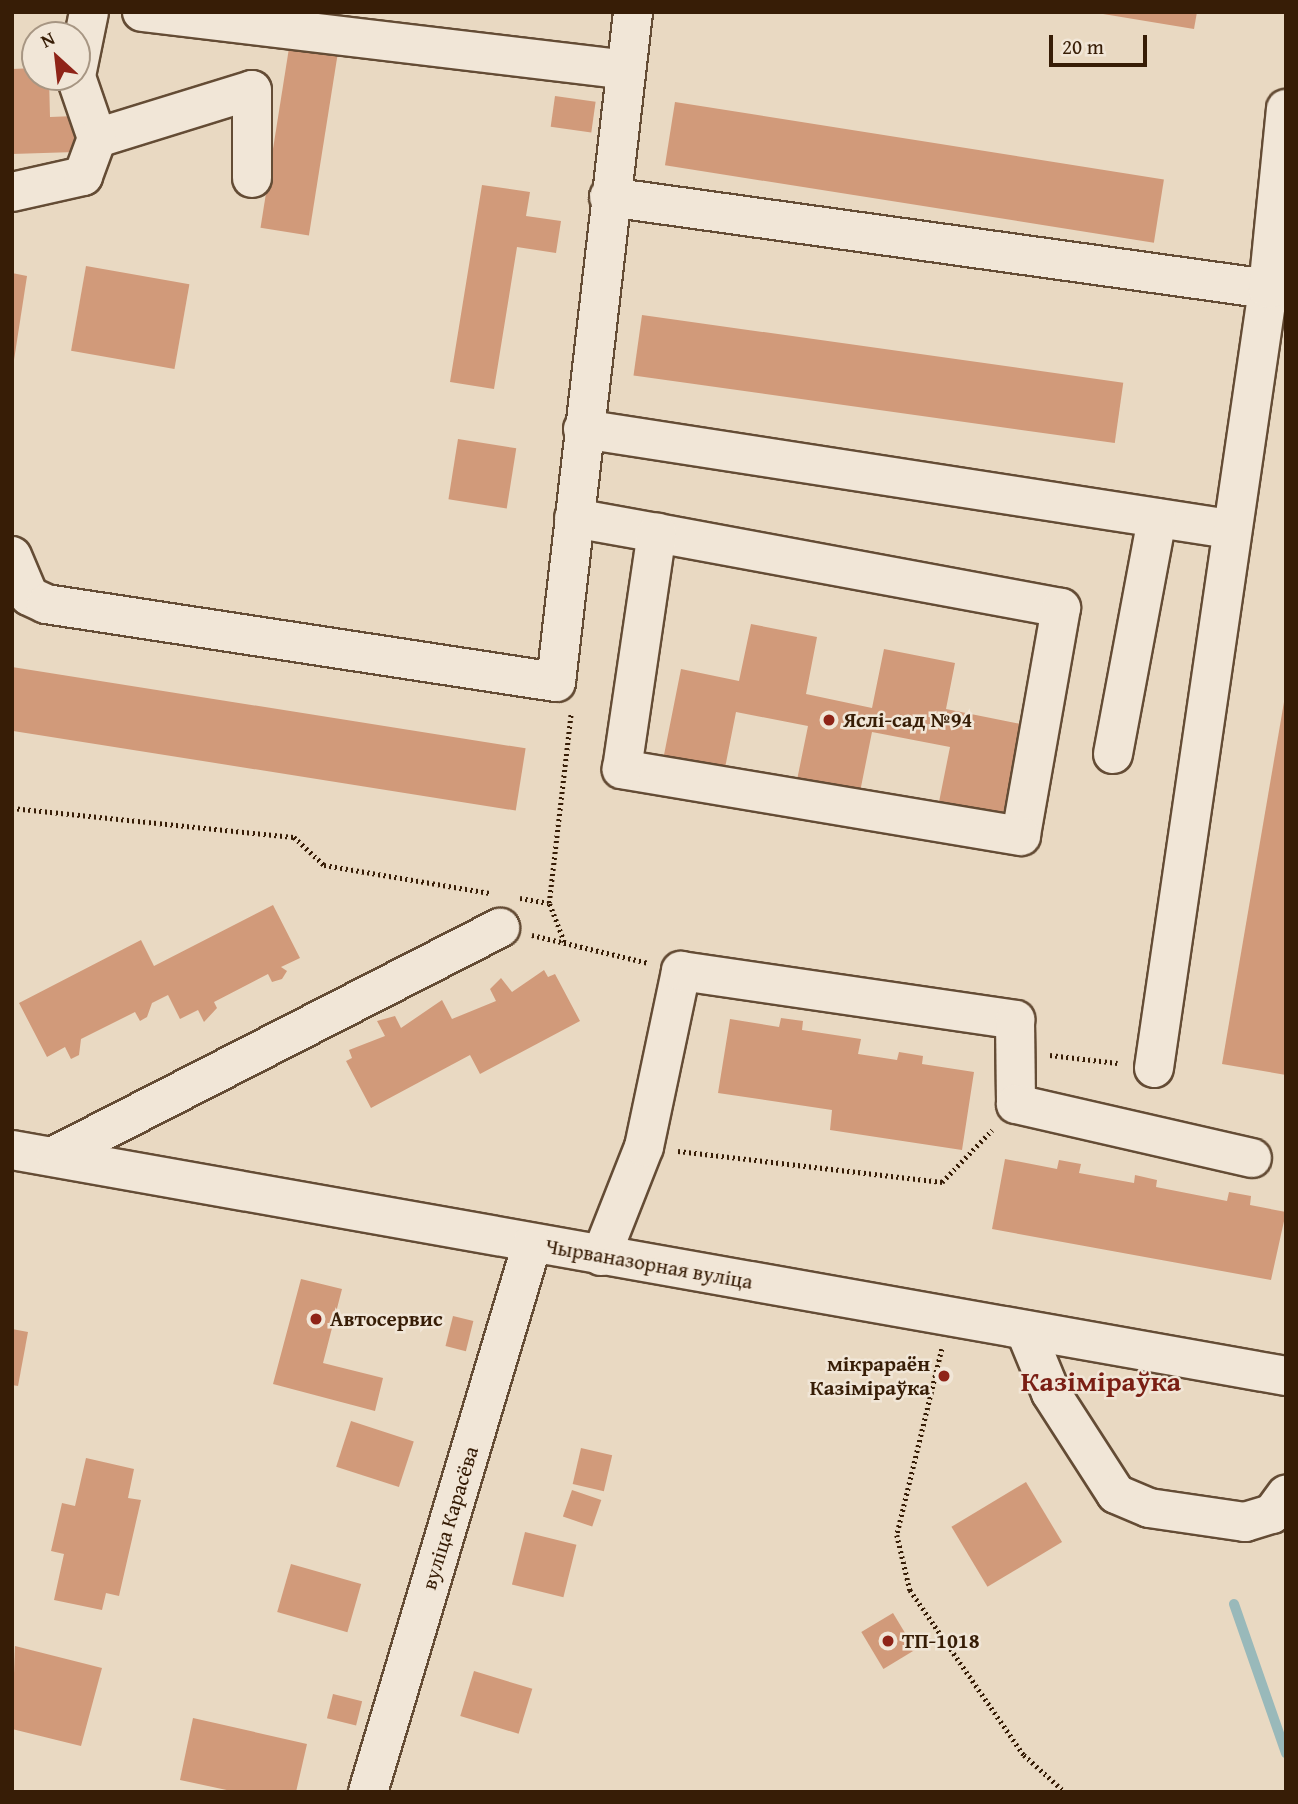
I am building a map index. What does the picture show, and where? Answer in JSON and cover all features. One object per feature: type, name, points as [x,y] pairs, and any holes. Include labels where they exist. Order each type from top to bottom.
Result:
[{"type":"street","points":[[142,12],[625,70]]},
{"type":"street","points":[[12,556],[29,596],[46,604],[556,682],[609,197],[633,12]]},
{"type":"street","points":[[97,138],[252,90],[252,178]]},
{"type":"street","points":[[12,192],[83,176],[97,138],[81,91]]},
{"type":"street","points":[[1154,1068],[1230,529],[1268,289],[1286,109]]},
{"type":"street","points":[[609,197],[1268,289]]},
{"type":"street","points":[[583,429],[1230,529]]},
{"type":"street","points":[[574,518],[657,533],[1060,607],[1021,836],[622,769],[657,533]]},
{"type":"street","points":[[1113,754],[1157,518]]},
{"type":"street","points":[[56,1155],[502,906]]},
{"type":"street","points":[[601,1256],[644,1147],[681,971],[1015,1020],[1016,1104],[1252,1158]]},
{"type":"street","name":"Чырваназорная вуліца","points":[[12,1150],[56,1155],[532,1244],[1286,1376]]},
{"type":"street","name":"вуліца Карасёва","points":[[368,1792],[532,1244]]},
{"type":"street","points":[[1026,1330],[1051,1393],[1115,1494],[1149,1508],[1245,1522],[1272,1514],[1286,1495]]},
{"type":"path","points":[[556,682],[574,685],[549,903],[564,942]]},
{"type":"path","points":[[12,808],[294,837],[324,865],[502,906],[549,903]]},
{"type":"path","points":[[502,906],[564,942],[681,971]]},
{"type":"path","points":[[1015,1051],[1154,1068]]},
{"type":"path","points":[[644,1147],[942,1182],[1016,1104]]},
{"type":"path","points":[[949,1316],[897,1535],[910,1590],[1024,1755],[1065,1792]]},
{"type":"building","points":[[1091,12],[1197,12],[1194,29]]},
{"type":"building","points":[[289,48],[337,56],[309,235],[261,228]]},
{"type":"building","points":[[12,69],[21,69],[21,91],[49,91],[50,117],[75,116],[75,152],[12,154]]},
{"type":"building","points":[[555,96],[596,102],[591,132],[551,127]]},
{"type":"building","points":[[675,102],[1164,179],[1154,243],[665,165]]},
{"type":"building","points":[[482,185],[530,192],[526,216],[561,221],[556,253],[517,247],[494,389],[450,382]]},
{"type":"building","points":[[86,266],[189,284],[174,369],[71,351]]},
{"type":"building","points":[[12,273],[27,276],[14,360],[12,360]]},
{"type":"building","points":[[642,315],[1123,383],[1115,443],[634,375]]},
{"type":"building","points":[[458,439],[516,448],[507,508],[448,499]]},
{"type":"building","points":[[751,624],[817,637],[806,694],[872,708],[884,649],[955,663],[946,709],[1021,724],[1003,814],[939,802],[950,747],[872,732],[860,792],[797,780],[808,726],[736,712],[724,773],[663,760],[681,669],[739,681]]},
{"type":"building","points":[[12,667],[526,748],[516,811],[12,731]]},
{"type":"building","points":[[1286,702],[1286,1075],[1222,1064]]},
{"type":"building","points":[[273,905],[300,958],[281,967],[287,971],[282,979],[272,982],[268,974],[214,1002],[217,1008],[204,1022],[198,1010],[180,1019],[168,995],[152,1003],[147,1017],[140,1021],[135,1012],[81,1039],[79,1055],[71,1059],[65,1047],[47,1057],[19,1003],[141,940],[154,966]]},
{"type":"building","points":[[544,970],[548,977],[555,974],[580,1021],[480,1074],[470,1055],[371,1108],[346,1061],[352,1058],[349,1050],[385,1036],[377,1021],[395,1016],[401,1028],[442,1000],[452,1019],[496,1001],[490,989],[501,978],[512,992]]},
{"type":"building","points":[[781,1018],[803,1021],[802,1030],[861,1039],[858,1054],[897,1060],[899,1052],[923,1056],[922,1064],[974,1072],[962,1150],[830,1130],[832,1110],[718,1093],[730,1019],[779,1027]]},
{"type":"building","points":[[1005,1159],[1057,1169],[1059,1160],[1081,1164],[1079,1173],[1134,1183],[1135,1175],[1157,1180],[1156,1187],[1227,1201],[1229,1192],[1251,1196],[1250,1205],[1286,1212],[1271,1280],[992,1229]]},
{"type":"building","points":[[301,1279],[342,1289],[323,1363],[383,1378],[375,1411],[273,1384]]},
{"type":"building","points":[[453,1316],[473,1321],[466,1351],[446,1346]]},
{"type":"building","points":[[12,1329],[28,1332],[18,1386],[12,1385]]},
{"type":"building","points":[[351,1421],[414,1441],[399,1487],[336,1467]]},
{"type":"building","points":[[581,1448],[612,1455],[604,1491],[573,1484]]},
{"type":"building","points":[[86,1458],[134,1469],[128,1498],[141,1500],[119,1596],[106,1593],[102,1610],[54,1600],[64,1554],[51,1551],[62,1503],[75,1506]]},
{"type":"building","points":[[1026,1482],[1062,1542],[987,1587],[951,1527]]},
{"type":"building","points":[[572,1490],[601,1500],[592,1527],[563,1516]]},
{"type":"building","points":[[525,1532],[576,1545],[563,1597],[512,1584]]},
{"type":"building","points":[[291,1564],[361,1584],[347,1632],[277,1612]]},
{"type":"building","name":"ТП-1018","points":[[893,1613],[915,1650],[883,1669],[861,1632]]},
{"type":"building","points":[[15,1646],[102,1668],[81,1746],[12,1729]]},
{"type":"building","points":[[474,1671],[532,1689],[519,1734],[460,1716]]},
{"type":"building","points":[[333,1694],[362,1701],[356,1726],[327,1718]]},
{"type":"building","points":[[193,1718],[307,1744],[296,1792],[236,1792],[180,1780]]},
{"type":"waterway","points":[[1234,1604],[1286,1753]]},
{"type":"place","name":"Яслі-сад №94","points":[[829,720]]},
{"type":"place","name":"Автосервис","points":[[316,1319]]},
{"type":"place","name":"мікрараён Казіміраўка","points":[[944,1376]]},
{"type":"place","name":"ТП-1018","points":[[888,1641]]},
{"type":"district","name":"Казіміраўка","points":[[1101,1381]]}]
